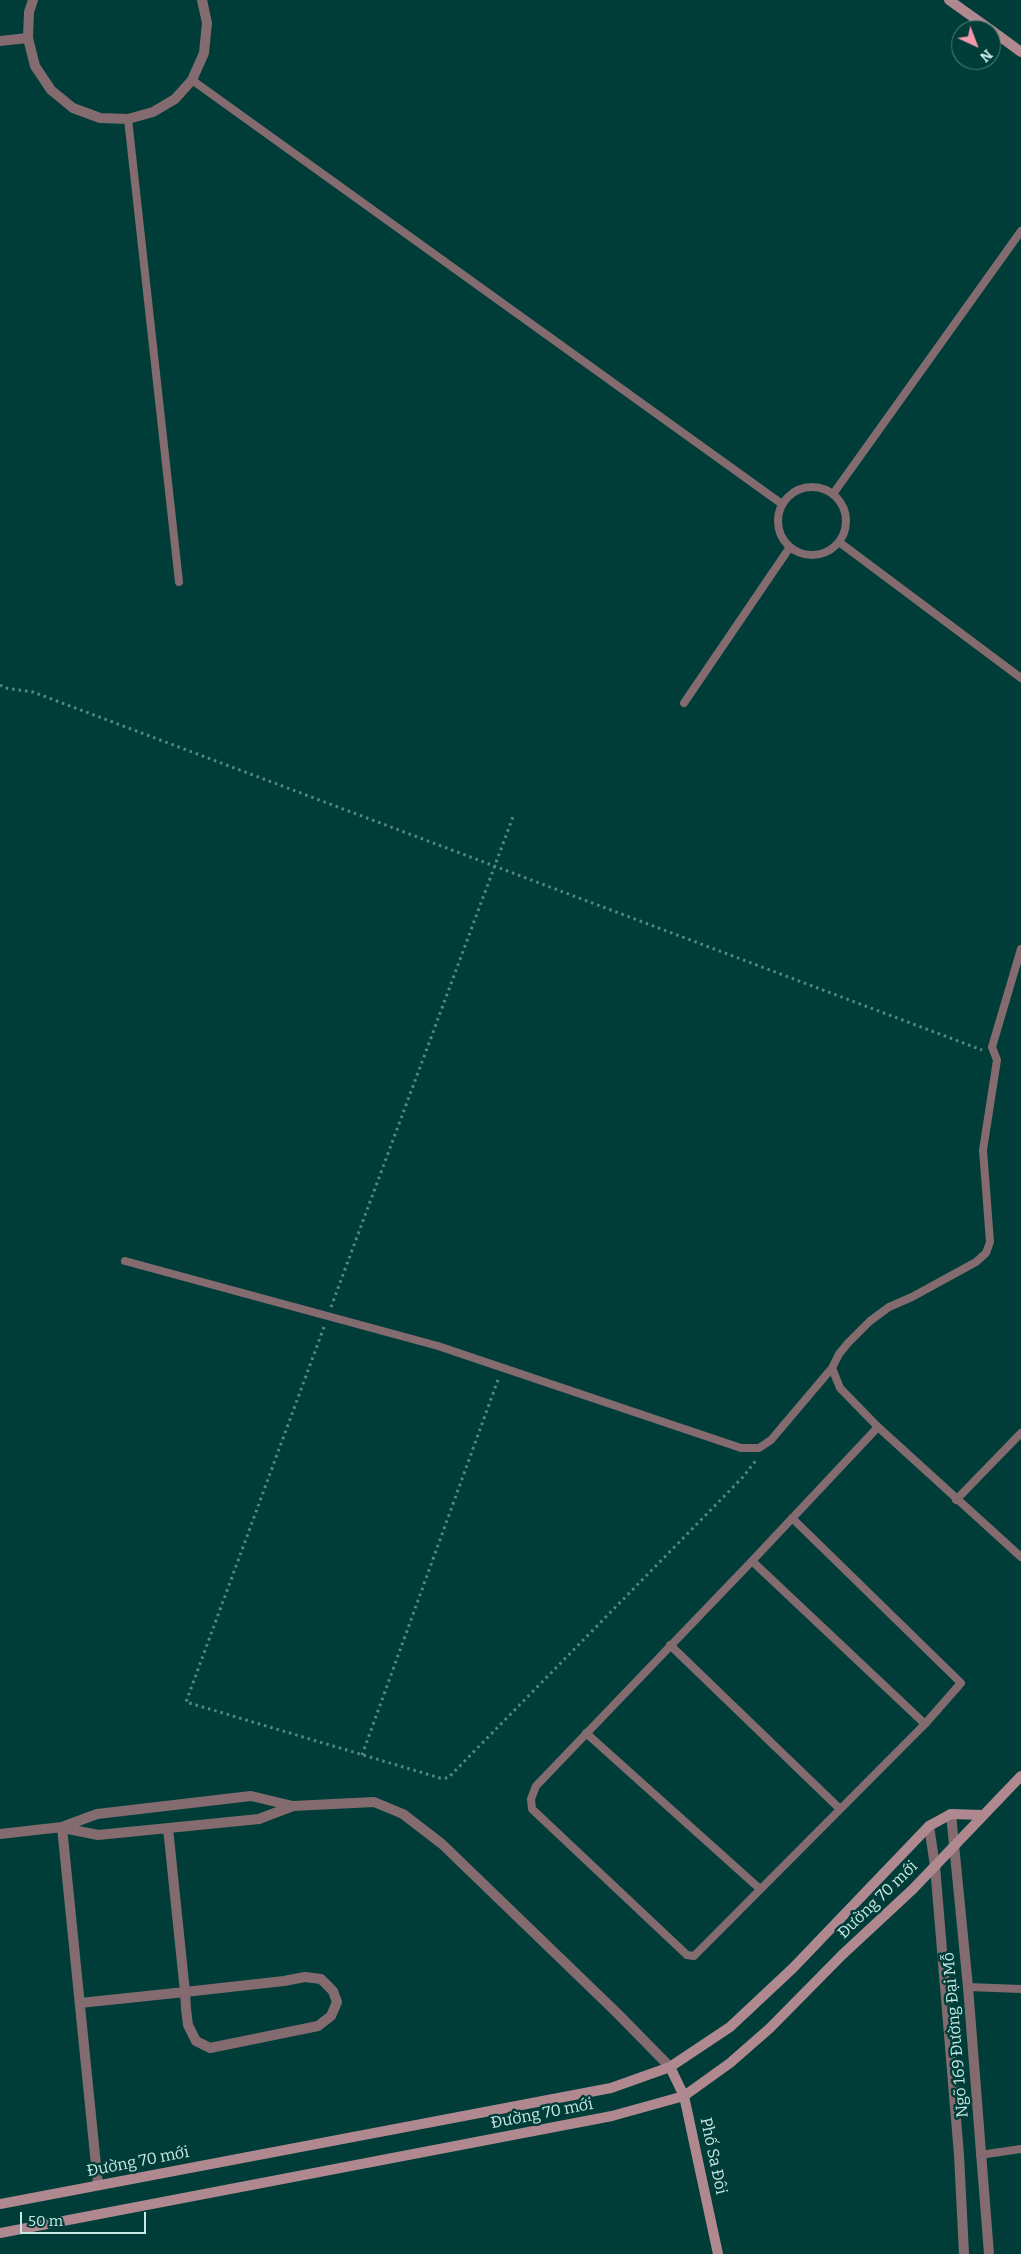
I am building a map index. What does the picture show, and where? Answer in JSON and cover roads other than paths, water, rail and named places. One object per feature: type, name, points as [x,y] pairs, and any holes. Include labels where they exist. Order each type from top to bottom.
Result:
[{"type":"street","points":[[33,0],[29,12],[28,38],[35,66],[50,90],[73,108],[100,118],[128,119],[153,112],[175,98],[192,80],[204,53],[207,23],[202,0]]},
{"type":"street","points":[[949,0],[977,20]]},
{"type":"street","points":[[1001,37],[1021,52]]},
{"type":"street","points":[[0,41],[28,38]]},
{"type":"street","name":"Đường 70 mới","points":[[0,2233],[612,2116],[684,2096],[730,2063],[770,2028],[842,1955],[935,1866],[1021,1776]]},
{"type":"street","points":[[0,1834],[62,1827],[97,1814],[251,1796],[293,1806],[374,1802],[403,1814],[442,1844],[617,2013],[670,2067]]},
{"type":"street","points":[[62,1827],[98,1835],[259,1819],[293,1806]]},
{"type":"street","points":[[950,1814],[983,1815]]},
{"type":"street","name":"Đường 70 mới","points":[[0,2204],[612,2088],[670,2067],[730,2027],[793,1968],[929,1826],[950,1814]]},
{"type":"street","name":"Ngõ 169 Đường Đại Mỗ","points":[[950,1814],[968,1986],[989,2254]]},
{"type":"street","name":"Ngõ 169 Đường Đại Mỗ","points":[[929,1826],[935,1866],[960,2156],[964,2254]]},
{"type":"street","points":[[62,1827],[98,2185]]},
{"type":"street","points":[[80,2003],[185,1992],[305,1978],[322,1979],[333,1991],[337,2002],[330,2016],[318,2026],[210,2048],[196,2041],[188,2025],[185,1992],[168,1828]]},
{"type":"street","name":"Phố Sa Đôi","points":[[670,2067],[684,2096],[718,2254]]},
{"type":"lane","points":[[192,80],[782,504]]},
{"type":"lane","points":[[128,119],[179,582]]},
{"type":"lane","points":[[833,494],[1021,231]]},
{"type":"lane","points":[[811,486],[823,488],[833,494],[841,501],[846,517],[844,533],[839,542],[826,552],[810,555],[799,553],[790,547],[782,538],[778,527],[778,515],[782,504],[790,495],[800,489],[811,486]]},
{"type":"lane","points":[[839,542],[1021,678]]},
{"type":"lane","points":[[684,702],[790,547]]},
{"type":"lane","points":[[125,1261],[438,1346],[740,1448],[759,1448],[771,1440],[832,1368],[839,1354],[870,1321],[889,1307],[912,1297],[976,1262],[986,1253],[990,1242],[983,1150],[997,1060],[992,1047],[1021,949]]},
{"type":"lane","points":[[832,1368],[840,1388],[878,1427],[956,1500],[1021,1557]]},
{"type":"lane","points":[[792,1518],[961,1683],[925,1724],[694,1956],[687,1955],[532,1809],[530,1799],[536,1786],[878,1427]]},
{"type":"lane","points":[[956,1500],[1021,1433]]},
{"type":"lane","points":[[752,1561],[925,1724]]},
{"type":"lane","points":[[670,1645],[840,1808]]},
{"type":"lane","points":[[586,1733],[760,1889]]},
{"type":"lane","points":[[968,1986],[1021,1990]]},
{"type":"lane","points":[[980,2154],[1021,2149]]}]
